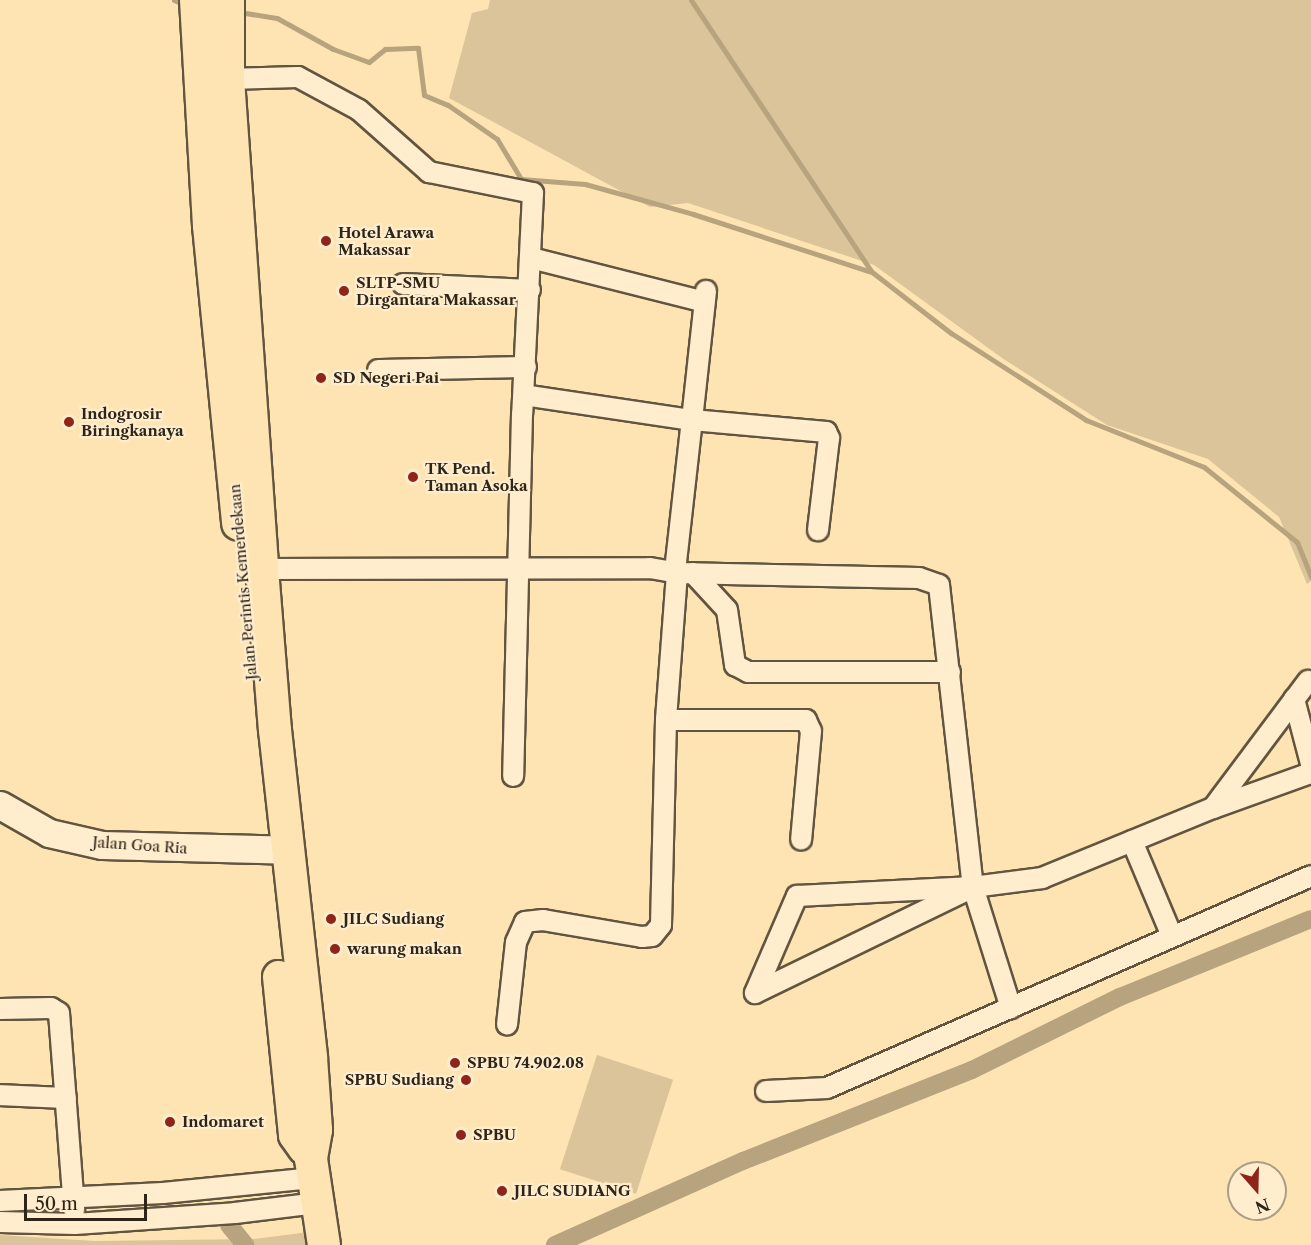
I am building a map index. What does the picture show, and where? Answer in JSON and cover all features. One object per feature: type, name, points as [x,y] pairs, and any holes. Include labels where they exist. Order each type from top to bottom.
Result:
[{"type":"highway","name":"Jalan Perintis Kemerdekaan","points":[[196,0],[210,226],[278,850],[311,1058],[316,1130],[315,1180],[324,1245]]},
{"type":"highway","name":"Jalan Perintis Kemerdekaan","points":[[228,0],[228,79],[262,569],[278,850]]},
{"type":"main road","name":"Jalan Goa Ria","points":[[2,810],[49,833],[102,844],[278,850]]},
{"type":"street","points":[[228,79],[298,77],[359,110],[429,172],[529,190],[533,198],[524,395],[521,567],[513,776]]},
{"type":"street","points":[[507,1025],[516,942],[525,922],[543,920],[642,937],[652,936],[662,925],[666,720],[682,572],[692,420],[706,296],[531,258]]},
{"type":"street","points":[[403,284],[530,290]]},
{"type":"street","points":[[378,370],[526,367]]},
{"type":"street","points":[[524,395],[692,420],[826,432],[829,438],[818,530]]},
{"type":"street","points":[[262,569],[521,567],[932,580],[942,594],[973,887],[1011,1008]]},
{"type":"street","points":[[682,572],[727,610],[735,665],[748,672],[950,672]]},
{"type":"street","points":[[1213,808],[1308,681]]},
{"type":"street","points":[[1294,699],[1311,764]]},
{"type":"street","points":[[666,720],[806,720],[811,731],[801,840]]},
{"type":"street","points":[[973,887],[755,993],[797,896],[973,887],[1042,878],[1213,808],[1311,773]]},
{"type":"street","points":[[1132,841],[1172,936]]},
{"type":"street","points":[[766,1091],[827,1088],[1311,876]]},
{"type":"street","points":[[0,1009],[57,1010],[75,1224]]},
{"type":"street","points":[[0,1095],[66,1098]]},
{"type":"street","points":[[0,1201],[315,1180]]},
{"type":"street","points":[[0,1222],[75,1224],[235,1213],[315,1180]]},
{"type":"shaded area","points":[[490,0],[1311,0],[1311,581],[1307,584],[1279,517],[1208,459],[1107,425],[1002,358],[874,265],[688,203],[650,207],[449,98],[472,13],[488,9]]},
{"type":"shaded area","points":[[597,1055],[673,1080],[636,1194],[560,1169]]},
{"type":"shaded area","points":[[309,1232],[310,1245],[0,1245],[0,1235],[95,1241],[254,1239]]},
{"type":"waterway","points":[[174,0],[185,5]]},
{"type":"waterway","points":[[691,0],[871,271]]},
{"type":"waterway","points":[[239,12],[277,18],[333,49],[369,62],[385,49],[418,48],[424,95],[448,105],[497,139],[521,179],[585,184],[693,214],[872,272],[951,333],[1086,420],[1204,467],[1297,542],[1311,577]]},
{"type":"waterway","points":[[555,1245],[743,1161],[972,1070],[1120,997],[1311,919]]},
{"type":"waterway","points":[[229,1225],[245,1245]]},
{"type":"place","name":"Hotel Arawa Makassar","points":[[326,241]]},
{"type":"place","name":"SLTP-SMU Dirgantara Makassar","points":[[344,291]]},
{"type":"place","name":"SD Negeri Pai","points":[[321,378]]},
{"type":"place","name":"Indogrosir Biringkanaya","points":[[69,422]]},
{"type":"place","name":"TK Pend. Taman Asoka","points":[[413,477]]},
{"type":"place","name":"JILC Sudiang","points":[[331,919]]},
{"type":"place","name":"warung makan","points":[[335,949]]},
{"type":"place","name":"SPBU 74.902.08","points":[[455,1063]]},
{"type":"place","name":"SPBU Sudiang","points":[[466,1080]]},
{"type":"place","name":"Indomaret","points":[[170,1122]]},
{"type":"place","name":"SPBU","points":[[461,1135]]},
{"type":"place","name":"JILC SUDIANG","points":[[502,1191]]}]
